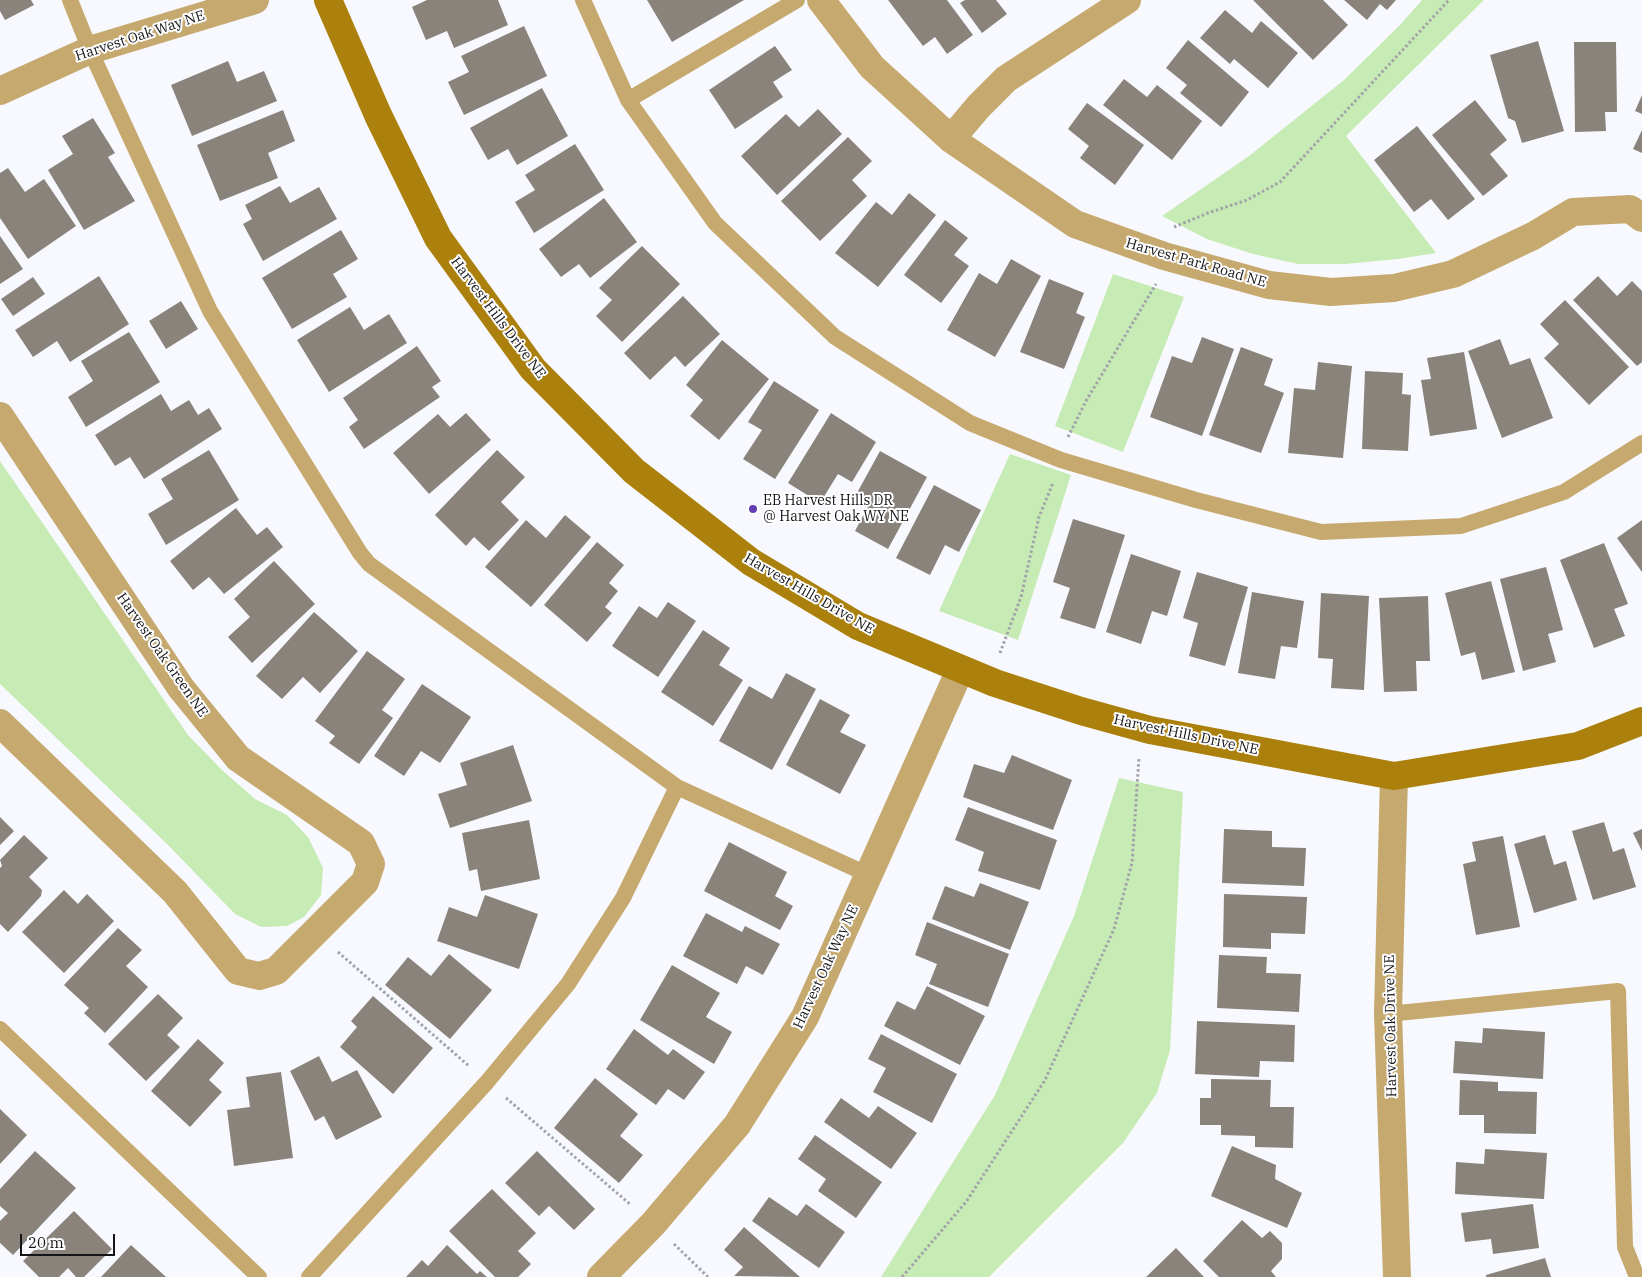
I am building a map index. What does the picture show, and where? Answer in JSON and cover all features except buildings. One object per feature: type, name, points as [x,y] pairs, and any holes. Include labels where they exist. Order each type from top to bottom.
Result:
[{"type":"street","name":"Harvest Oak Way NE","points":[[0,91],[90,50],[255,0]]},
{"type":"street","name":"Harvest Hills Drive NE","points":[[328,0],[378,115],[438,238],[533,369],[634,471],[751,562],[858,626],[994,684],[1081,711],[1150,730],[1394,776],[1578,746],[1642,721]]},
{"type":"street","name":"Harvest Park Road NE","points":[[821,0],[872,67],[951,140],[1075,224],[1164,256],[1269,285],[1330,292],[1394,288],[1453,274],[1533,236],[1573,212],[1630,209],[1642,218]]},
{"type":"street","points":[[951,140],[979,106],[1006,79],[1127,0]]},
{"type":"street","name":"Harvest Oak Green NE","points":[[0,416],[181,688],[238,758],[361,843],[371,864],[365,882],[276,971],[259,976],[238,971],[175,892],[0,723]]},
{"type":"street","name":"Harvest Oak Way NE","points":[[601,1277],[653,1224],[737,1125],[805,1017],[960,670]]},
{"type":"street","name":"Harvest Oak Drive NE","points":[[1394,776],[1388,1014],[1397,1277]]},
{"type":"lane","points":[[70,0],[90,50],[210,311],[369,564],[677,787],[869,875]]},
{"type":"lane","points":[[583,0],[628,100],[715,223],[835,337],[970,423],[1062,460],[1196,500],[1321,532],[1462,526],[1564,492],[1642,443]]},
{"type":"lane","points":[[628,100],[797,0]]},
{"type":"lane","points":[[309,1277],[487,1082],[568,984],[623,898],[677,787]]},
{"type":"lane","points":[[1388,1014],[1618,991],[1625,1247],[1637,1277]]},
{"type":"lane","points":[[0,1029],[259,1277]]},
{"type":"path","points":[[1174,227],[1208,212],[1247,200],[1280,182],[1449,0]]},
{"type":"path","points":[[1068,438],[1086,401],[1158,281]]},
{"type":"path","points":[[994,684],[1000,649],[1021,597],[1039,517],[1054,480]]},
{"type":"path","points":[[902,1277],[966,1202],[1045,1080],[1114,929],[1132,863],[1138,761],[1150,730]]},
{"type":"path","points":[[653,1224],[708,1277]]},
{"type":"green space","points":[[1422,0],[1484,0],[1346,136],[1436,253],[1345,264],[1298,264],[1253,254],[1207,239],[1162,216],[1249,156],[1344,80],[1400,25]]},
{"type":"green space","points":[[1113,274],[1184,297],[1123,452],[1055,426]]},
{"type":"green space","points":[[1010,454],[1071,475],[1018,640],[939,611]]},
{"type":"green space","points":[[0,461],[188,735],[222,770],[255,799],[287,815],[308,837],[323,868],[321,895],[304,917],[287,926],[261,927],[235,914],[167,844],[0,684]]},
{"type":"green space","points":[[1119,778],[1183,792],[1170,1050],[1157,1093],[1123,1143],[989,1277],[881,1277],[995,1095],[1074,916]]},
{"type":"place","name":"EB Harvest Hills DR @ Harvest Oak WY NE","points":[[753,509]]}]
